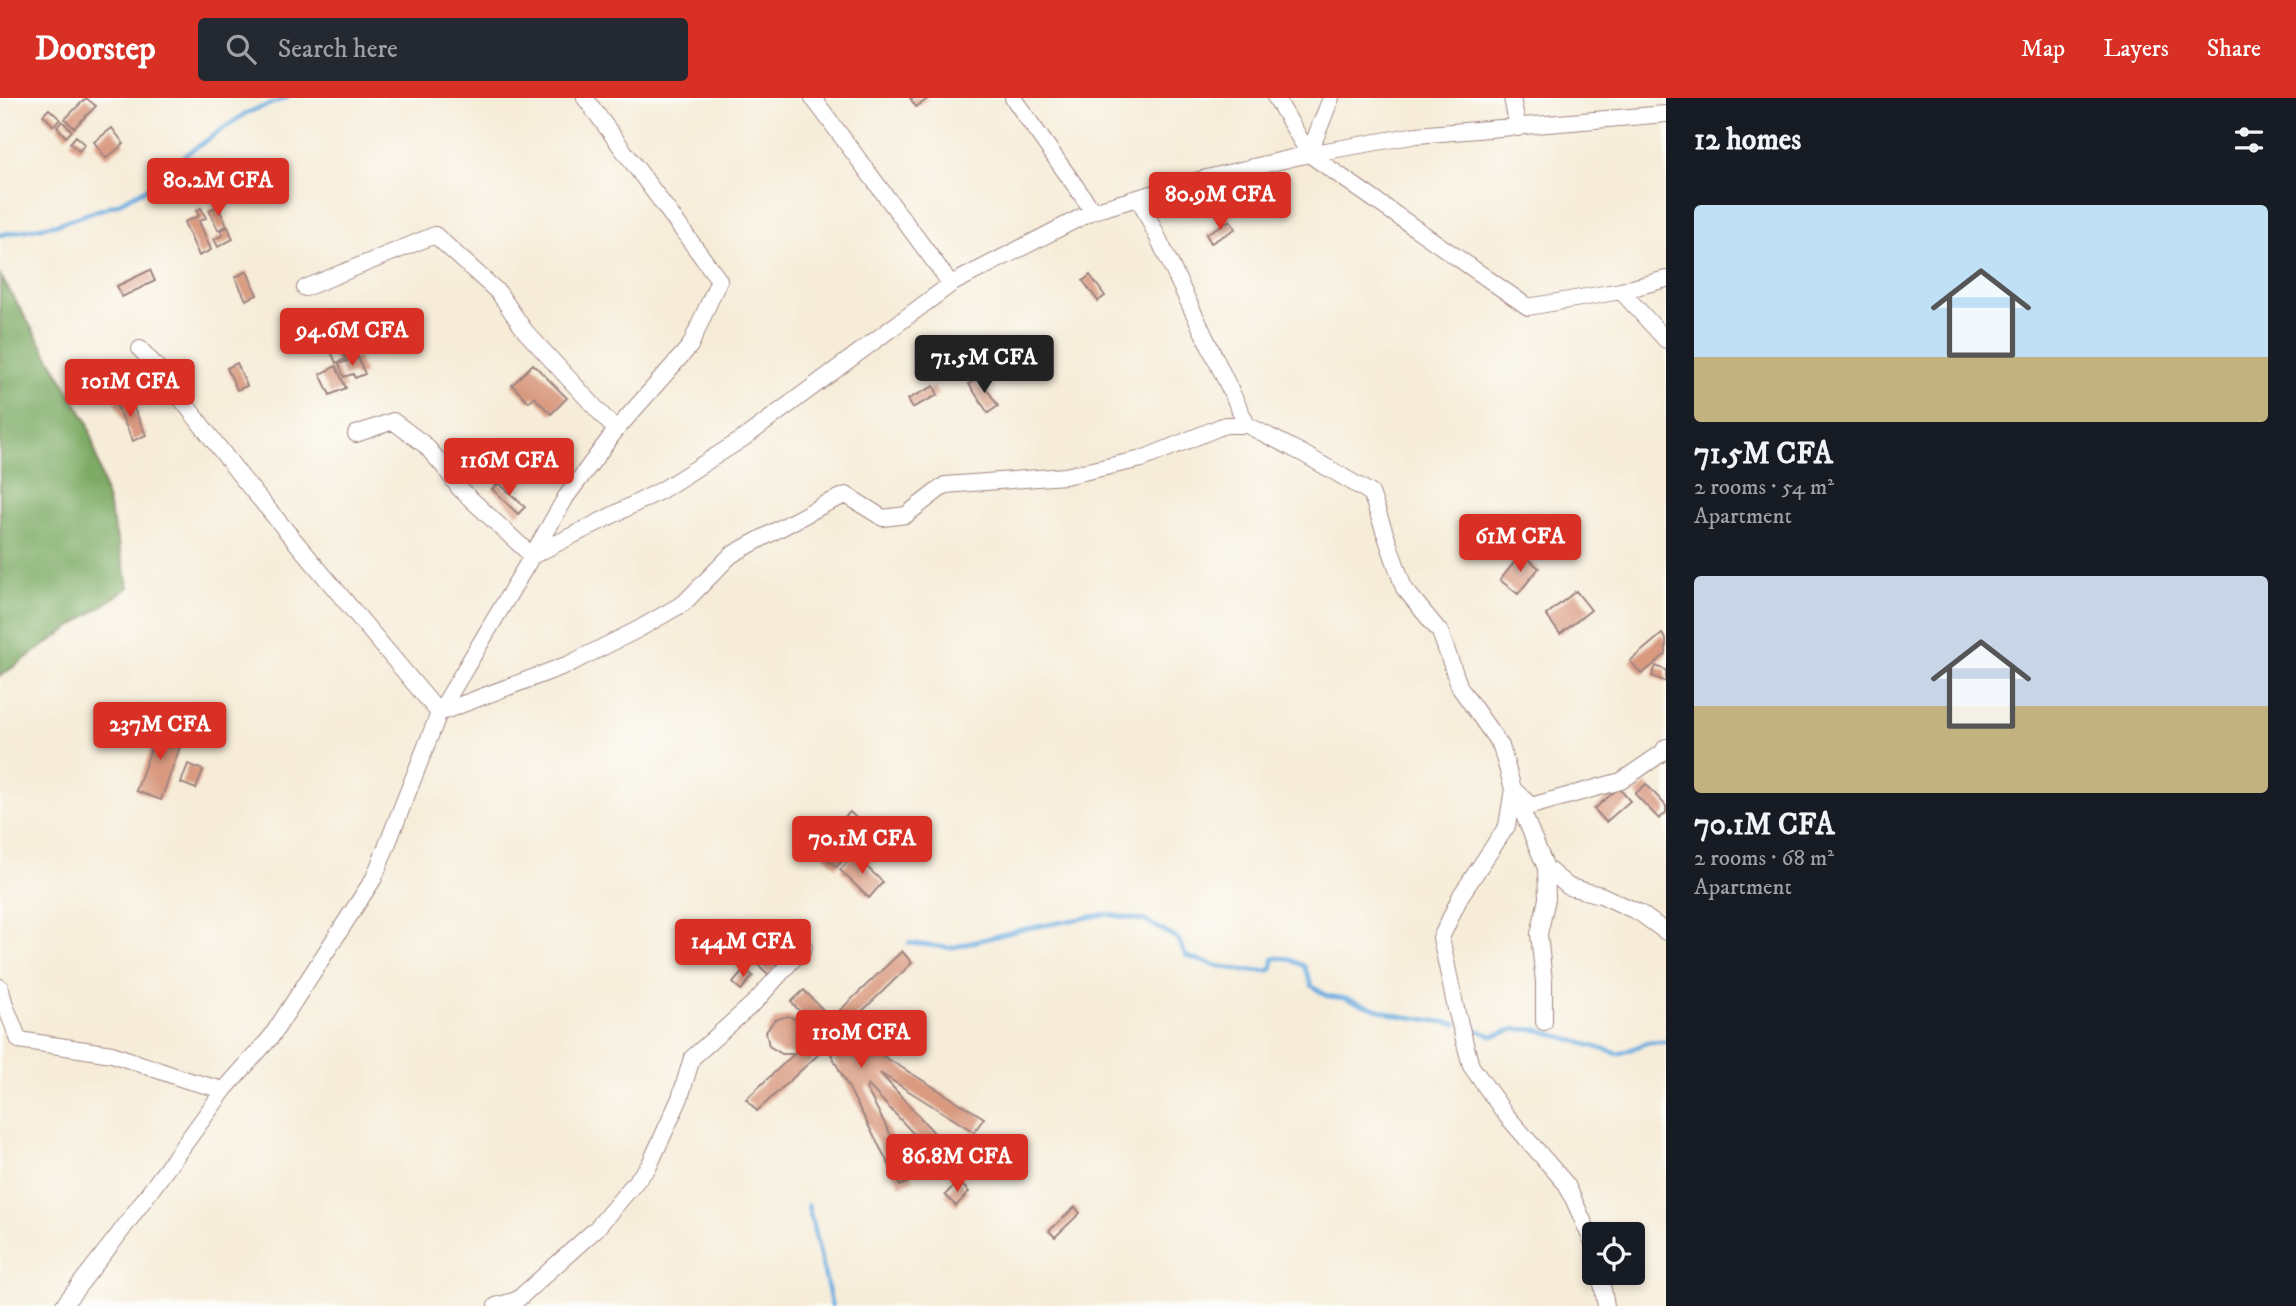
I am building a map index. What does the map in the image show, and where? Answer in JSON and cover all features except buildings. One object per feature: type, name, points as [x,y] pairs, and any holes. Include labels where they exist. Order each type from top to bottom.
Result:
[{"type":"street","points":[[63,1306],[224,1090],[271,1037],[374,878],[439,713],[566,497],[616,430],[690,345],[719,280],[585,98]]},
{"type":"street","points":[[813,98],[951,284]]},
{"type":"street","points":[[1013,98],[1093,211]]},
{"type":"street","points":[[1276,98],[1309,154],[1528,307],[1621,291],[1666,279]]},
{"type":"street","points":[[1309,154],[1331,98]]},
{"type":"street","points":[[1512,98],[1517,128]]},
{"type":"street","points":[[532,556],[662,490],[732,445],[951,284],[1093,211],[1207,178],[1309,154],[1417,135],[1666,114]]},
{"type":"street","points":[[1139,198],[1247,425]]},
{"type":"street","points":[[305,288],[435,235],[499,293],[525,331],[616,430]]},
{"type":"street","points":[[1621,291],[1666,340]]},
{"type":"street","points":[[140,349],[243,479],[439,713]]},
{"type":"street","points":[[356,434],[393,421],[401,426],[425,444],[460,489],[532,556]]},
{"type":"street","points":[[439,713],[569,664],[637,631],[684,603],[731,555],[825,503],[846,495],[883,517],[906,515],[945,485],[1065,476],[1142,459],[1225,425],[1247,425],[1303,453],[1371,494],[1404,588],[1440,632],[1460,688],[1501,746],[1513,789],[1546,868],[1547,899],[1539,934],[1544,982],[1544,1022]]},
{"type":"street","points":[[1513,789],[1531,806],[1621,781],[1665,752]]},
{"type":"street","points":[[1513,789],[1507,826],[1461,895],[1441,939],[1471,1066],[1506,1115],[1567,1185],[1584,1222]]},
{"type":"street","points":[[1546,868],[1569,887],[1601,895],[1640,913],[1666,932]]},
{"type":"street","points":[[496,1306],[517,1300],[596,1229],[649,1166],[680,1098],[692,1058],[756,1001],[804,947]]},
{"type":"street","points":[[0,987],[19,1040],[112,1054],[186,1080],[224,1090]]},
{"type":"street","points":[[1602,1285],[1606,1306]]},
{"type":"green space","points":[[0,275],[88,423],[129,587],[0,676]]},
{"type":"waterway","points":[[0,235],[57,224],[117,204],[163,180],[184,156],[246,113],[287,98]]},
{"type":"waterway","points":[[909,943],[951,948],[1024,929],[1106,914],[1146,921],[1178,939],[1186,956],[1196,960],[1228,968],[1260,971],[1271,970],[1274,958],[1287,958],[1304,966],[1312,986],[1327,996],[1343,998],[1395,1015],[1457,1024]]},
{"type":"waterway","points":[[1466,1026],[1493,1036],[1515,1029],[1539,1030],[1619,1054],[1649,1042],[1666,1042]]},
{"type":"waterway","points":[[808,1205],[832,1306]]}]
